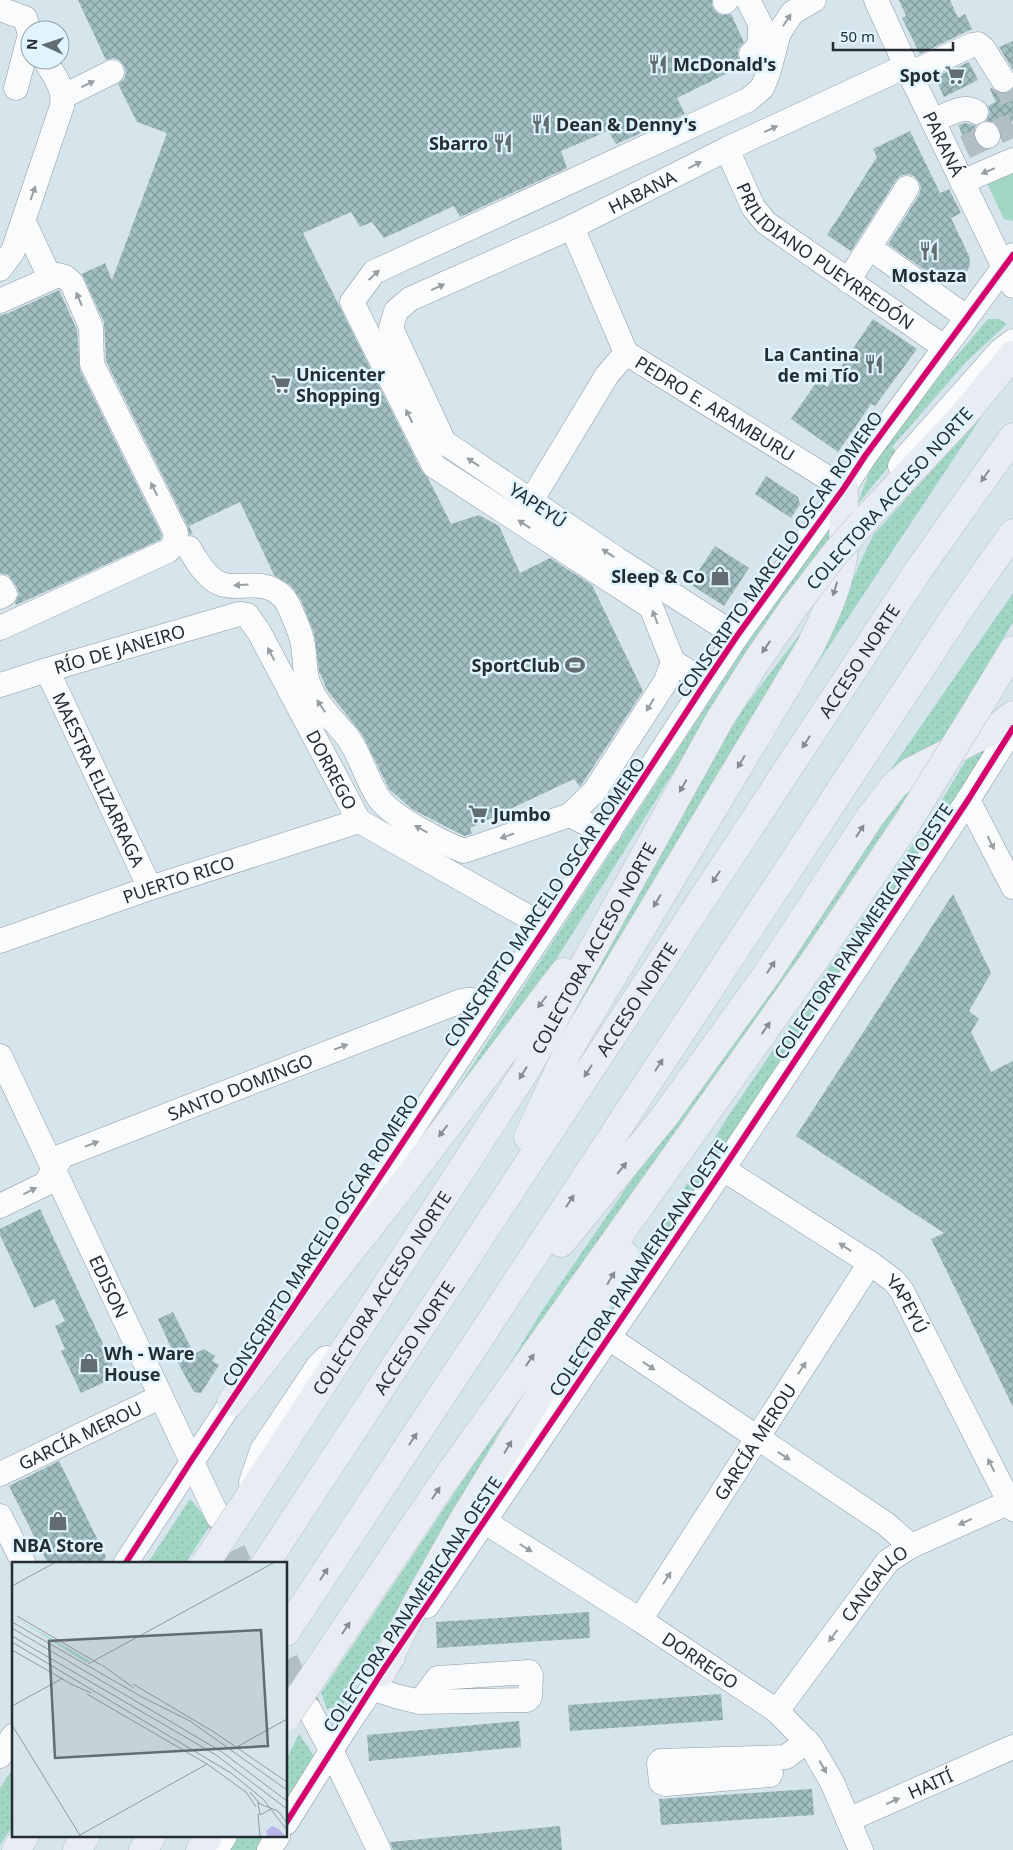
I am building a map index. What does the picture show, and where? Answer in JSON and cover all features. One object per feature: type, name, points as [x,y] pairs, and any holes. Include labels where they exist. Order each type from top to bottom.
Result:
[{"type":"highway","name":"COLECTORA ACCESO NORTE","points":[[206,1562],[233,1512],[376,1303],[526,1070],[720,719],[758,659],[794,607],[834,555],[961,418],[1008,354]]},
{"type":"highway","name":"ACCESO NORTE","points":[[266,1562],[909,585],[1013,436]]},
{"type":"highway","points":[[491,1218],[568,1051],[810,647],[829,607],[841,568],[843,557],[844,488]]},
{"type":"highway","points":[[292,1623],[963,604],[1013,533]]},
{"type":"highway","points":[[298,1713],[318,1668],[438,1490],[821,951],[907,824],[1013,650]]},
{"type":"highway","points":[[469,1354],[664,1117],[767,974],[870,817],[893,787],[910,772],[995,729],[1013,715]]},
{"type":"highway","points":[[231,1402],[398,1191],[547,995],[641,863]]},
{"type":"highway","points":[[377,1680],[416,1604],[462,1522],[745,1058]]},
{"type":"highway","points":[[16,1850],[25,1838]]},
{"type":"highway","points":[[77,1850],[85,1838]]},
{"type":"highway","points":[[143,1850],[151,1838]]},
{"type":"highway","points":[[200,1850],[207,1838]]},
{"type":"street","points":[[762,53],[779,33],[792,13],[814,0]]},
{"type":"street","name":"PARANÁ","points":[[876,0],[907,70],[933,122],[956,149],[962,182],[1010,270]]},
{"type":"street","points":[[706,682],[673,662],[651,607],[434,466],[352,302],[374,272],[748,100],[762,88],[768,74],[762,53],[760,25],[733,1]]},
{"type":"street","points":[[0,9],[25,18],[26,20]]},
{"type":"street","name":"HABANA","points":[[391,328],[396,311],[410,300],[572,227],[727,149],[907,70],[978,44],[983,48],[1003,80]]},
{"type":"street","points":[[16,88],[21,70]]},
{"type":"street","points":[[0,269],[13,251],[62,106],[64,96],[51,70]]},
{"type":"street","points":[[64,96],[112,72]]},
{"type":"street","points":[[933,122],[965,108],[971,108],[976,112]]},
{"type":"street","name":"PRILIDIANO PUEYRREDÓN","points":[[727,149],[753,207],[766,224],[944,347]]},
{"type":"street","points":[[962,182],[1013,160]]},
{"type":"street","points":[[848,281],[907,188]]},
{"type":"street","points":[[24,222],[45,267]]},
{"type":"street","name":"PEDRO E. ARAMBURU","points":[[572,227],[626,353],[844,488]]},
{"type":"street","points":[[880,255],[966,317]]},
{"type":"street","name":"CONSCRIPTO MARCELO OSCAR ROMERO","points":[[126,1562],[191,1461],[609,833],[737,636],[966,317],[1010,270]]},
{"type":"street","points":[[0,301],[58,275],[65,277],[72,283],[91,327],[92,364],[176,533],[174,544],[168,551],[140,556],[0,628]]},
{"type":"street","name":"YAPEYÚ","points":[[391,328],[444,442],[617,559],[737,636]]},
{"type":"street","points":[[531,501],[607,376],[626,353]]},
{"type":"street","points":[[43,617],[48,620],[192,555],[214,580],[221,584],[251,584],[270,588],[283,597],[299,630],[308,682],[320,706],[353,746],[378,798],[390,810],[464,851],[570,814],[594,792],[666,681],[673,662]]},
{"type":"street","name":"RÍO DE JANEIRO","points":[[0,686],[47,670],[239,614]]},
{"type":"street","name":"DORREGO","points":[[239,614],[247,615],[259,632],[359,821],[546,927]]},
{"type":"street","name":"MAESTRA ELIZARRAGA","points":[[47,670],[150,888]]},
{"type":"street","points":[[982,702],[1013,675]]},
{"type":"street","name":"COLECTORA PANAMERICANA OESTE","points":[[288,1820],[377,1680],[723,1169],[968,800],[1013,728]]},
{"type":"street","points":[[968,800],[1013,887]]},
{"type":"street","points":[[570,814],[589,825],[609,833]]},
{"type":"street","name":"PUERTO RICO","points":[[0,941],[150,888],[359,821]]},
{"type":"street","name":"SANTO DOMINGO","points":[[0,1206],[45,1184],[62,1156],[461,1001],[474,1000],[480,1003],[484,1007],[484,1019]]},
{"type":"street","name":"EDISON","points":[[0,1056],[191,1461],[233,1512]]},
{"type":"street","name":"YAPEYÚ","points":[[723,1169],[870,1263],[894,1281],[902,1291],[1011,1505]]},
{"type":"street","name":"GARCÍA MEROU","points":[[640,1620],[870,1263]]},
{"type":"street","points":[[609,1338],[886,1524],[911,1546]]},
{"type":"street","name":"GARCÍA MEROU","points":[[0,1474],[160,1397]]},
{"type":"street","name":"CANGALLO","points":[[777,1711],[888,1561],[911,1546],[1011,1505]]},
{"type":"street","points":[[0,1516],[23,1562]]},
{"type":"street","name":"DORREGO","points":[[485,1522],[640,1620],[777,1711],[807,1741],[832,1782],[861,1850]]},
{"type":"street","points":[[377,1680],[395,1696],[420,1702]]},
{"type":"street","points":[[298,1713],[331,1750],[379,1850]]},
{"type":"street","points":[[0,1737],[12,1731]]},
{"type":"street","points":[[0,1756],[12,1737]]},
{"type":"street","points":[[767,1758],[786,1757],[807,1741]]},
{"type":"street","name":"HAITÍ","points":[[848,1820],[1013,1747]]},
{"type":"street","points":[[216,1850],[224,1838]]},
{"type":"street","points":[[269,1850],[277,1838]]},
{"type":"green space","points":[[1013,171],[1013,221],[1004,219],[987,183]]},
{"type":"green space","points":[[988,319],[999,319],[1007,324],[967,361],[892,447],[899,454],[857,505],[871,468],[942,373]]},
{"type":"green space","points":[[982,416],[765,743],[836,616],[873,535]]},
{"type":"green space","points":[[832,513],[838,532],[737,671],[557,958],[418,1149]]},
{"type":"green space","points":[[1013,593],[1013,622],[939,745],[880,785]]},
{"type":"green space","points":[[816,613],[532,1084],[737,717]]},
{"type":"green space","points":[[996,747],[497,1496],[727,1118],[936,810],[969,755]]},
{"type":"green space","points":[[916,783],[747,1036],[484,1406],[543,1309],[870,833]]},
{"type":"green space","points":[[522,1392],[343,1705],[327,1709],[321,1693]]},
{"type":"green space","points":[[190,1499],[211,1524],[186,1562],[148,1562]]},
{"type":"green space","points":[[299,1734],[316,1759],[288,1803],[288,1756]]},
{"type":"green space","points":[[12,1770],[12,1827],[0,1845],[0,1788]]},
{"type":"green space","points":[[236,1838],[266,1838],[258,1850],[228,1850]]},
{"type":"building","name":"Unicenter Shopping","points":[[78,0],[712,0],[712,6],[716,12],[722,15],[731,14],[744,42],[738,49],[738,56],[744,65],[677,98],[685,114],[616,144],[608,131],[561,151],[567,168],[460,217],[454,206],[384,238],[372,222],[360,227],[351,212],[303,233],[422,472],[428,478],[451,524],[479,515],[499,526],[520,573],[550,558],[592,585],[643,691],[580,787],[574,779],[470,828],[472,834],[464,836],[412,809],[389,789],[362,734],[327,690],[319,671],[314,633],[301,600],[291,586],[274,575],[240,502],[189,526],[193,535],[189,534],[188,527],[106,361],[104,322],[82,274],[105,263],[112,280],[167,133],[137,122],[118,84],[124,79],[126,73],[124,66],[119,60],[113,58],[106,60]]},
{"type":"building","points":[[899,0],[950,0],[958,18],[965,14],[972,29],[920,54],[902,18],[906,16]]},
{"type":"building","points":[[1013,41],[1013,70],[999,47]]},
{"type":"building","name":"Spot","points":[[969,62],[978,80],[944,97],[935,77]]},
{"type":"building","points":[[992,88],[1003,94],[1013,89],[1013,121],[999,128],[994,122],[986,121],[990,112],[988,106],[996,102],[990,89]]},
{"type":"building","points":[[966,123],[976,126],[973,133],[975,140],[967,144],[958,125]]},
{"type":"building","points":[[910,131],[940,193],[949,189],[961,213],[951,218],[969,256],[970,265],[965,276],[957,281],[949,282],[942,279],[940,281],[888,244],[919,195],[921,188],[914,176],[907,174],[900,176],[896,180],[851,251],[827,235],[877,157],[873,149]]},
{"type":"building","points":[[59,290],[77,330],[80,370],[162,535],[160,540],[16,605],[19,594],[17,587],[8,575],[0,573],[0,315]]},
{"type":"building","points":[[873,319],[917,349],[875,406],[871,404],[838,452],[791,419],[818,380],[827,387]]},
{"type":"building","points":[[766,476],[798,497],[800,504],[791,518],[755,494]]},
{"type":"building","name":"Sleep & Co","points":[[715,546],[749,568],[724,606],[690,584]]},
{"type":"building","points":[[953,894],[991,973],[969,1011],[979,1019],[971,1032],[991,1072],[1013,1061],[1013,1407],[931,1239],[944,1233],[796,1136]]},
{"type":"building","points":[[40,1209],[118,1376],[81,1393],[61,1351],[65,1349],[55,1326],[65,1321],[54,1299],[34,1308],[0,1235],[0,1229]]},
{"type":"building","points":[[173,1312],[194,1354],[204,1349],[215,1356],[212,1361],[219,1365],[201,1393],[194,1392],[178,1363],[158,1319]]},
{"type":"building","name":"NBA Store","points":[[59,1461],[106,1557],[103,1562],[47,1562],[9,1486]]},
{"type":"building","points":[[589,1612],[590,1638],[437,1648],[436,1622]]},
{"type":"building","points":[[721,1694],[723,1720],[570,1731],[568,1705]]},
{"type":"building","points":[[519,1721],[521,1747],[369,1761],[367,1735]]},
{"type":"building","points":[[812,1789],[814,1815],[661,1825],[659,1799]]},
{"type":"building","points":[[560,1826],[562,1850],[393,1850],[390,1842]]},
{"type":"tunnel","points":[[1003,80],[1013,100]]},
{"type":"tunnel","points":[[965,147],[1013,125]]},
{"type":"tunnel","points":[[218,1518],[239,1562]]},
{"type":"tunnel","points":[[288,1664],[309,1707]]},
{"type":"cycle path","points":[[126,1562],[191,1461],[737,636],[865,456],[1013,255]]},
{"type":"cycle path","points":[[288,1820],[382,1672],[723,1169],[968,800],[1013,728]]},
{"type":"place","name":"McDonald's","points":[[658,64]]},
{"type":"place","name":"Spot","points":[[955,75]]},
{"type":"place","name":"Dean & Denny's","points":[[541,124]]},
{"type":"place","name":"Sbarro","points":[[503,143]]},
{"type":"place","name":"Mostaza","points":[[929,251]]},
{"type":"place","name":"La Cantina de mi Tío","points":[[874,364]]},
{"type":"place","name":"Unicenter Shopping","points":[[281,384]]},
{"type":"place","name":"Sleep & Co","points":[[720,576]]},
{"type":"place","name":"SportClub","points":[[575,665]]},
{"type":"place","name":"Jumbo","points":[[478,814]]},
{"type":"place","name":"Wh - Ware House","points":[[89,1363]]},
{"type":"place","name":"NBA Store","points":[[58,1521]]}]
